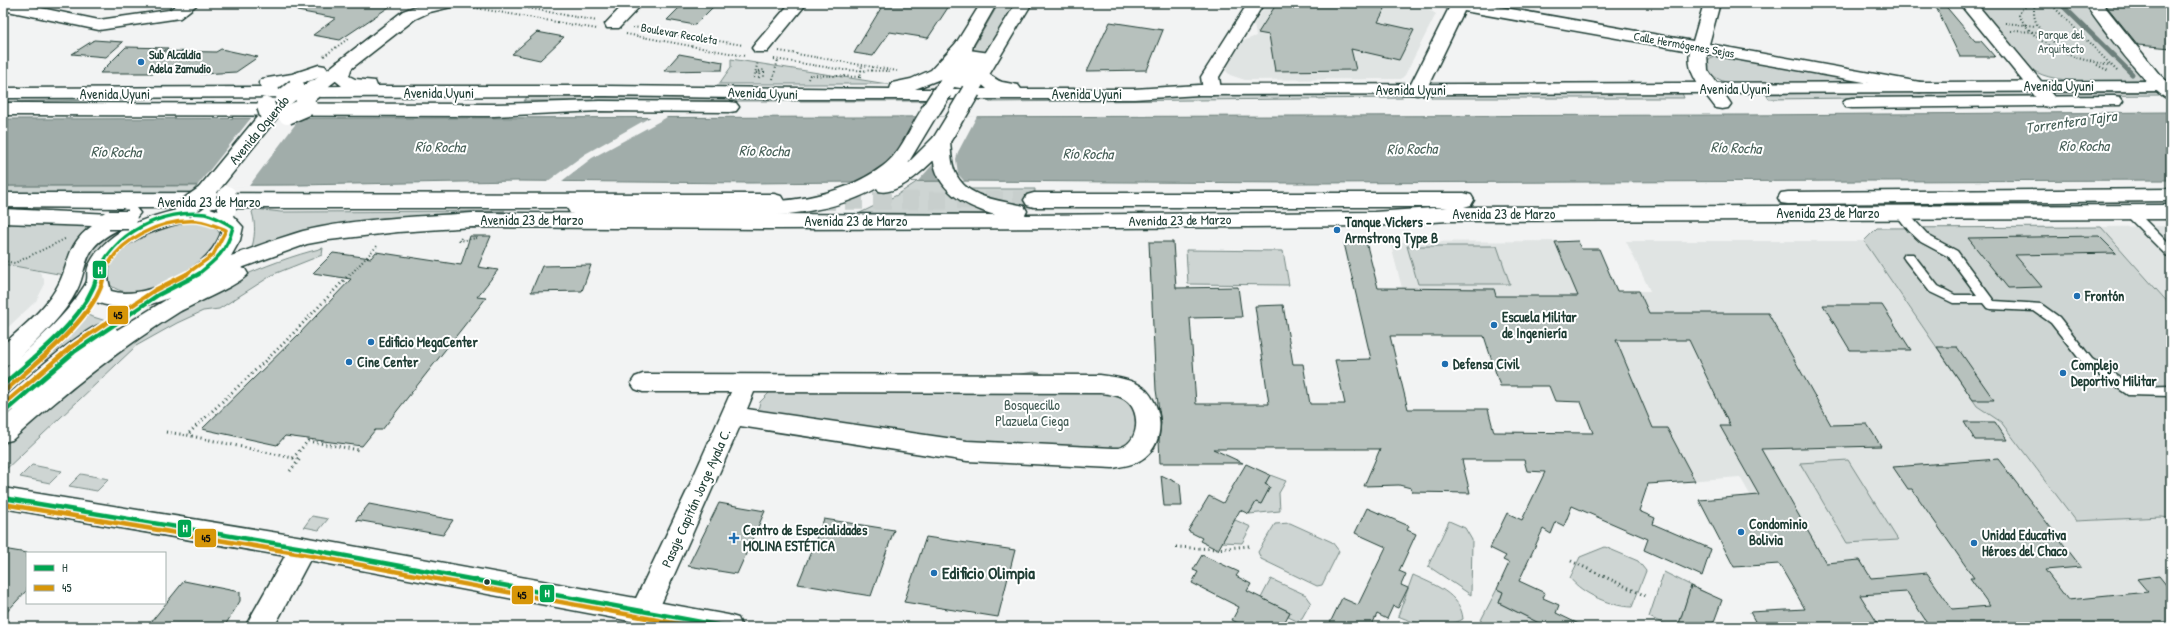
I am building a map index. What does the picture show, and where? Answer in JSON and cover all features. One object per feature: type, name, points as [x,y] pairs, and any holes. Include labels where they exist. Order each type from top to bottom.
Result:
[{"type":"main road","points":[[3,5],[99,25],[174,14],[191,3]]},
{"type":"main road","points":[[761,56],[774,32],[799,3]]},
{"type":"main road","points":[[508,202],[560,208],[768,209],[820,202],[872,182],[889,170],[905,154],[943,91],[990,3]]},
{"type":"main road","points":[[806,220],[846,207],[895,181],[913,169],[941,141],[1024,3]]},
{"type":"main road","points":[[981,76],[995,86],[1009,89],[1152,88],[1206,90],[1210,77],[1256,3]]},
{"type":"main road","points":[[1712,3],[1700,48],[1698,65],[1700,72],[1717,96]]},
{"type":"main road","points":[[1967,3],[2049,102]]},
{"type":"main road","points":[[2093,3],[2168,89]]},
{"type":"main road","points":[[401,10],[456,4]]},
{"type":"main road","points":[[1417,90],[1456,4]]},
{"type":"main road","name":"Calle Hermógenes Sejas","points":[[1456,4],[1920,87]]},
{"type":"main road","points":[[611,29],[633,5]]},
{"type":"main road","name":"Avenida Oquendo","points":[[160,210],[184,209],[223,199],[288,105],[319,65],[401,10]]},
{"type":"main road","name":"Avenida Oquendo","points":[[288,105],[343,66],[401,10]]},
{"type":"main road","points":[[749,88],[904,86],[937,74],[966,50]]},
{"type":"main road","points":[[3,93],[116,87],[260,84],[295,79],[319,65]]},
{"type":"main road","points":[[343,66],[340,77],[348,83],[357,85],[546,86],[603,98]]},
{"type":"main road","name":"Avenida Uyuni","points":[[3,93],[603,98],[1717,96],[1920,87],[2035,86],[2168,89]]},
{"type":"main road","name":"Avenida Uyuni","points":[[3,108],[494,110],[603,98],[749,88],[1134,94],[1206,90],[1417,90],[2049,102],[2171,101]]},
{"type":"main road","points":[[3,108],[233,102],[266,106],[345,102],[538,102],[603,98]]},
{"type":"main road","points":[[941,141],[945,172],[956,187],[967,195],[983,203],[1011,211],[1381,209],[1438,200]]},
{"type":"main road","name":"Avenida 23 de Marzo","points":[[1034,200],[1438,200],[2171,195]]},
{"type":"main road","points":[[3,216],[118,220],[160,210],[214,215],[226,220],[223,199]]},
{"type":"main road","points":[[3,413],[74,352],[158,295],[197,275],[217,259],[229,242],[223,199]]},
{"type":"main road","name":"Avenida 23 de Marzo","points":[[3,200],[160,210],[562,200],[774,201]]},
{"type":"main road","points":[[158,295],[126,301],[112,300],[102,296],[97,282],[98,267],[108,253],[123,240],[142,228],[160,210]]},
{"type":"main road","points":[[3,359],[63,296],[72,278],[81,249],[90,238],[111,223],[160,210]]},
{"type":"main road","name":"Avenida 23 de Marzo","points":[[197,275],[304,238],[398,225],[472,220],[1374,219],[1448,214],[2171,212]]},
{"type":"main road","points":[[3,434],[42,399],[100,352],[160,313],[205,289],[249,269],[293,251],[361,230]]},
{"type":"main road","points":[[3,385],[60,331],[88,299],[97,282]]},
{"type":"main road","points":[[643,383],[1100,384],[1121,387],[1136,395],[1144,405],[1148,423],[1146,441],[1132,454],[1113,458],[967,451],[733,416]]},
{"type":"main road","name":"Pasaje Capitán Jorge Ayala C.","points":[[644,611],[700,491],[746,384]]},
{"type":"main road","points":[[3,498],[303,548],[644,611],[695,624],[728,627]]},
{"type":"main road","points":[[259,627],[303,548]]},
{"type":"lane","points":[[1901,213],[1913,228],[1925,238],[1953,254],[1990,305],[2036,307],[2046,312],[2055,320],[2088,362],[2133,392],[2171,391]]},
{"type":"lane","points":[[2132,213],[2171,253]]},
{"type":"lane","points":[[1909,257],[1934,289],[1953,299],[1986,299]]},
{"type":"path","points":[[2031,3],[2021,10],[2019,15],[2022,24],[2034,37],[2082,59],[2093,63],[2111,65],[2050,3]]},
{"type":"path","points":[[2035,3],[2032,11],[2034,20],[2041,32],[2054,42],[2082,59]]},
{"type":"path","name":"Boulevar Recoleta","points":[[456,4],[611,29],[778,60],[861,71],[894,71]]},
{"type":"path","points":[[1987,26],[2022,24],[2037,26]]},
{"type":"path","points":[[1987,26],[2028,32],[2041,32]]},
{"type":"path","points":[[319,65],[351,37]]},
{"type":"path","points":[[749,88],[756,73],[761,56]]},
{"type":"path","name":"Boulevar Recoleta","points":[[761,56],[862,65],[899,72]]},
{"type":"path","points":[[772,83],[778,60]]},
{"type":"path","points":[[860,83],[862,65]]},
{"type":"path","points":[[758,71],[764,70],[765,75]]},
{"type":"path","points":[[756,73],[761,72],[760,75]]},
{"type":"path","points":[[807,83],[810,75],[867,77]]},
{"type":"path","points":[[3,261],[15,263],[69,236]]},
{"type":"path","points":[[187,435],[278,349],[378,245]]},
{"type":"path","points":[[273,348],[278,349]]},
{"type":"path","points":[[166,432],[187,435],[300,459],[290,471]]},
{"type":"path","points":[[293,458],[308,441],[359,450]]},
{"type":"path","points":[[1176,547],[1216,549],[1249,546]]},
{"type":"path","points":[[1571,561],[1648,597]]},
{"type":"shaded area","points":[[1267,3],[1405,3],[1425,7],[1436,14],[1405,75],[1401,79],[1245,80],[1230,75],[1226,71],[1227,67],[1243,41],[1256,36],[1254,24]]},
{"type":"shaded area","points":[[2171,226],[2171,306],[2101,227]]},
{"type":"shaded area","points":[[1578,241],[1600,291],[1650,291],[1626,241],[1864,241],[1977,406],[2001,422],[2076,521],[2162,517],[2168,518],[2171,521],[2171,627],[1815,627],[1790,565],[1740,477],[1660,483],[1617,428],[1560,386],[1500,386],[1484,336],[1402,288],[1390,242]]},
{"type":"shaded area","points":[[3,264],[30,268],[39,271],[44,279],[44,286],[36,301],[3,332]]},
{"type":"green space","points":[[999,3],[1015,3],[984,57],[969,55]]},
{"type":"green space","name":"Parque del Arquitecto","points":[[1976,3],[2086,3],[2146,78],[2142,80],[2085,81],[2055,78],[2043,75],[2033,70]]},
{"type":"green space","points":[[1719,56],[1858,79],[1860,82],[1731,84],[1716,78],[1706,65],[1710,59]]},
{"type":"green space","points":[[731,59],[889,84],[719,84],[731,67]]},
{"type":"green space","points":[[2026,91],[2030,96],[1769,99],[1766,94]]},
{"type":"green space","points":[[2156,92],[2159,95],[2054,96],[2051,93]]},
{"type":"green space","points":[[1682,93],[1684,98],[1432,98],[1430,94]]},
{"type":"green space","points":[[1401,94],[1402,98],[989,102],[989,99],[1152,98],[1209,95]]},
{"type":"green space","points":[[527,97],[924,99],[924,101],[524,101]]},
{"type":"green space","points":[[3,98],[148,99],[3,102]]},
{"type":"green space","points":[[918,181],[941,181],[955,194],[969,203],[1004,214],[860,213],[897,195]]},
{"type":"green space","points":[[3,186],[197,186],[189,195],[3,193]]},
{"type":"green space","points":[[969,189],[1035,189],[1034,207],[1000,203],[975,194]]},
{"type":"green space","points":[[255,209],[281,212],[505,211],[368,220],[344,224],[251,251],[254,232],[252,212]]},
{"type":"green space","points":[[191,221],[214,225],[220,234],[214,246],[203,259],[189,271],[172,281],[154,288],[137,292],[122,291],[109,284],[109,270],[114,258],[124,248],[136,240],[165,227]]},
{"type":"green space","points":[[3,222],[100,225],[86,236],[76,247],[69,259],[64,275],[3,264]]},
{"type":"green space","points":[[116,226],[135,226],[100,252],[86,267],[92,245]]},
{"type":"green space","name":"Complejo Deportivo Militar","points":[[2101,227],[2171,306],[2171,521],[2168,518],[2162,517],[2076,521],[2001,422],[1977,406],[1864,241],[1877,228]]},
{"type":"green space","points":[[1407,246],[1497,246],[1510,284],[1418,284]]},
{"type":"green space","points":[[323,248],[322,255],[274,274],[219,309],[203,311],[177,323],[136,346],[3,472],[3,447],[37,415],[74,384],[111,355],[151,327],[192,302],[234,280],[278,262]]},
{"type":"green space","points":[[1186,250],[1283,251],[1289,285],[1188,284]]},
{"type":"green space","points":[[87,315],[106,321],[48,364],[3,404],[3,397]]},
{"type":"green space","name":"Bosquecillo Plazuela Ciega","points":[[1034,372],[1125,393],[1143,413],[1128,452],[966,454],[765,413],[758,410],[760,402],[773,389],[1015,375]]},
{"type":"green space","points":[[1848,460],[1898,540],[1847,543],[1800,463]]},
{"type":"green space","points":[[32,465],[62,471],[50,483],[20,477]]},
{"type":"green space","points":[[81,474],[109,479],[97,491],[69,486]]},
{"type":"green space","points":[[1270,475],[1286,481],[1279,493],[1280,511],[1249,514],[1256,502],[1261,504],[1270,487],[1265,484]]},
{"type":"green space","points":[[312,516],[328,519],[319,530],[304,527]]},
{"type":"green space","points":[[1235,520],[1251,527],[1242,543],[1222,542]]},
{"type":"green space","points":[[1449,521],[1465,528],[1472,540],[1471,595],[1428,566]]},
{"type":"green space","points":[[1290,523],[1332,542],[1339,551],[1322,585],[1317,586],[1261,559],[1258,552],[1275,524]]},
{"type":"green space","points":[[1605,547],[1638,561],[1646,571],[1632,607],[1616,605],[1598,598],[1575,584],[1570,578],[1580,557]]},
{"type":"green space","points":[[1664,572],[1706,593],[1690,590],[1678,627],[1671,627],[1649,617]]},
{"type":"green space","points":[[1413,575],[1437,586],[1452,596],[1461,610],[1463,619],[1448,624],[1431,625],[1414,622],[1398,616]]},
{"type":"green space","points":[[1271,579],[1306,595],[1311,602],[1302,618],[1297,621],[1288,617],[1290,612],[1261,598]]},
{"type":"green space","points":[[1497,589],[1503,592],[1499,603],[1547,627],[1490,627],[1480,622]]},
{"type":"water","name":"Río Rocha","points":[[2171,112],[2171,180],[1300,183],[951,181],[751,183],[516,181],[297,185],[3,186],[3,119],[1744,115]]},
{"type":"pier","points":[[654,115],[671,115],[592,158],[558,184],[544,184],[585,154]]},
{"type":"pier","points":[[977,116],[958,152],[956,159],[958,174],[964,181],[941,181],[937,173],[936,161],[918,181],[881,182],[868,176],[890,159],[898,149],[917,117]]},
{"type":"pier","points":[[251,118],[300,118],[249,186],[197,186]]},
{"type":"building","points":[[298,3],[395,3],[340,40],[313,35],[336,18],[297,11]]},
{"type":"building","points":[[684,3],[717,3],[695,25],[667,20]]},
{"type":"building","points":[[884,3],[951,3],[928,38],[890,32],[873,56],[854,53]]},
{"type":"building","points":[[1277,3],[1388,3],[1378,22],[1414,30],[1399,60],[1351,49],[1356,70],[1275,71],[1269,35],[1258,33]]},
{"type":"building","points":[[1934,3],[1943,3],[1975,41],[1981,41],[1995,57],[1960,57]]},
{"type":"building","points":[[2104,3],[2171,3],[2171,48],[2138,45]]},
{"type":"building","points":[[1110,22],[1163,30],[1147,70],[1087,71]]},
{"type":"building","points":[[537,32],[564,37],[540,60],[512,54]]},
{"type":"building","points":[[94,40],[123,42],[106,57],[72,54]]},
{"type":"building","points":[[126,47],[168,48],[164,51],[216,52],[221,49],[258,57],[236,72],[202,74],[161,66],[154,73],[100,73]]},
{"type":"building","points":[[679,54],[723,62],[722,70],[664,71]]},
{"type":"building","name":"Edificio MegaCenter","points":[[470,236],[491,236],[478,267],[498,270],[477,297],[486,298],[382,430],[375,430],[362,446],[285,436],[277,445],[202,429],[299,334],[351,279],[313,273],[333,253],[371,258],[376,252],[461,265]]},
{"type":"building","points":[[2099,236],[2116,253],[2015,255],[2042,287],[2008,288],[1968,238]]},
{"type":"building","points":[[1578,241],[1581,249],[1599,249],[1617,291],[1639,291],[1649,313],[1768,313],[1831,425],[1867,424],[1881,446],[1761,449],[1826,563],[1860,560],[1871,578],[1927,573],[1952,609],[1990,606],[1970,578],[1974,578],[1912,489],[1908,489],[1893,467],[1998,459],[2081,567],[2045,570],[2068,600],[2148,592],[2137,579],[2159,576],[2171,591],[2171,627],[1930,627],[1907,592],[1860,595],[1880,627],[1758,627],[1750,612],[1805,609],[1779,564],[1734,567],[1699,500],[1759,495],[1720,426],[1730,426],[1689,340],[1616,340],[1653,428],[1667,428],[1695,481],[1648,484],[1639,511],[1655,518],[1653,524],[1711,549],[1702,576],[1644,550],[1648,539],[1572,506],[1564,526],[1556,522],[1551,534],[1543,529],[1519,581],[1545,593],[1543,598],[1559,605],[1556,613],[1585,627],[1547,627],[1499,603],[1503,592],[1497,589],[1509,563],[1503,560],[1506,556],[1490,548],[1507,513],[1522,520],[1545,472],[1527,471],[1524,460],[1462,460],[1470,493],[1412,492],[1411,488],[1399,485],[1364,486],[1380,449],[1213,449],[1243,463],[1160,463],[1159,439],[1161,423],[1156,390],[1149,242],[1173,242],[1176,288],[1238,287],[1242,317],[1190,318],[1196,404],[1269,404],[1255,306],[1283,305],[1293,364],[1303,364],[1310,404],[1345,404],[1335,360],[1371,359],[1344,243],[1366,242],[1378,288],[1494,289],[1496,296],[1578,296],[1555,242]],"holes":[[[1390,336],[1484,336],[1500,386],[1549,386],[1555,401],[1581,402],[1593,433],[1494,432],[1488,409],[1408,409]]]},
{"type":"building","points":[[591,265],[582,291],[531,292],[542,266]]},
{"type":"building","points":[[1823,305],[1882,305],[1911,350],[1850,350]]},
{"type":"building","points":[[1937,347],[1957,347],[1994,400],[1973,400]]},
{"type":"building","points":[[1964,422],[1995,422],[2007,440],[1975,440]]},
{"type":"building","points":[[1246,464],[1270,475],[1265,484],[1270,487],[1261,504],[1256,502],[1249,514],[1240,510],[1218,550],[1200,541],[1202,538],[1188,531],[1209,496],[1223,503]]},
{"type":"building","points":[[1161,475],[1180,484],[1182,506],[1164,506]]},
{"type":"building","points":[[719,503],[765,511],[737,574],[688,566]]},
{"type":"building","points":[[369,504],[453,520],[443,535],[356,520]]},
{"type":"building","points":[[1367,508],[1409,526],[1407,530],[1416,534],[1399,571],[1406,574],[1401,585],[1408,588],[1398,608],[1393,606],[1387,619],[1377,614],[1371,627],[1328,627],[1342,598],[1358,605],[1386,547],[1355,533]]},
{"type":"building","points":[[824,519],[894,530],[871,596],[798,584]]},
{"type":"building","points":[[926,537],[1015,550],[998,617],[904,602]]},
{"type":"building","points":[[3,549],[26,553],[26,591],[3,616]]},
{"type":"building","points":[[1202,555],[1239,572],[1236,576],[1251,584],[1247,591],[1290,612],[1282,627],[1246,627],[1232,620],[1239,607],[1192,583],[1198,572],[1193,570]]},
{"type":"building","points":[[184,581],[240,592],[240,601],[224,627],[147,627]]},
{"type":"building","points":[[1691,586],[1722,600],[1712,627],[1678,627]]},
{"type":"waterway","name":"Torrentera Tajra","points":[[2060,3],[2132,74]]},
{"type":"tunnel","points":[[817,201],[1034,200]]},
{"type":"transit line","name":"H","points":[[3,385],[52,340],[88,300],[93,291],[100,268],[106,256],[124,238],[149,224],[163,219],[190,214],[203,214],[211,216],[233,227],[229,242],[217,259],[197,275],[158,295],[74,352],[3,413]]},
{"type":"transit line","name":"45","points":[[3,405],[71,347],[155,290],[194,270],[213,255],[223,239],[226,230],[213,224],[197,221],[181,222],[164,225],[147,231],[132,240],[119,250],[110,261],[106,268],[97,297],[66,335],[7,389]]},
{"type":"transit line","name":"H","points":[[3,498],[303,548],[728,627]]},
{"type":"transit line","name":"45","points":[[3,504],[302,554],[695,627]]},
{"type":"place","name":"Sub Alcaldía Adela Zamudio","points":[[141,62]]},
{"type":"place","name":"Tanque Vickers - Armstrong Type B","points":[[1337,230]]},
{"type":"place","name":"Frontón","points":[[2077,296]]},
{"type":"place","name":"Escuela Militar de Ingeniería","points":[[1494,325]]},
{"type":"place","name":"Edificio MegaCenter","points":[[371,342]]},
{"type":"place","name":"Cine Center","points":[[349,362]]},
{"type":"place","name":"Defensa Civil","points":[[1445,364]]},
{"type":"place","name":"Complejo Deportivo Militar","points":[[2063,373]]},
{"type":"place","name":"Condominio Bolivia","points":[[1741,532]]},
{"type":"place","name":"Centro de Especialidades MOLINA ESTÉTICA","points":[[734,538]]},
{"type":"place","name":"Unidad Educativa Héroes del Chaco","points":[[1974,543]]},
{"type":"place","name":"Edificio Olimpia","points":[[934,573]]}]
